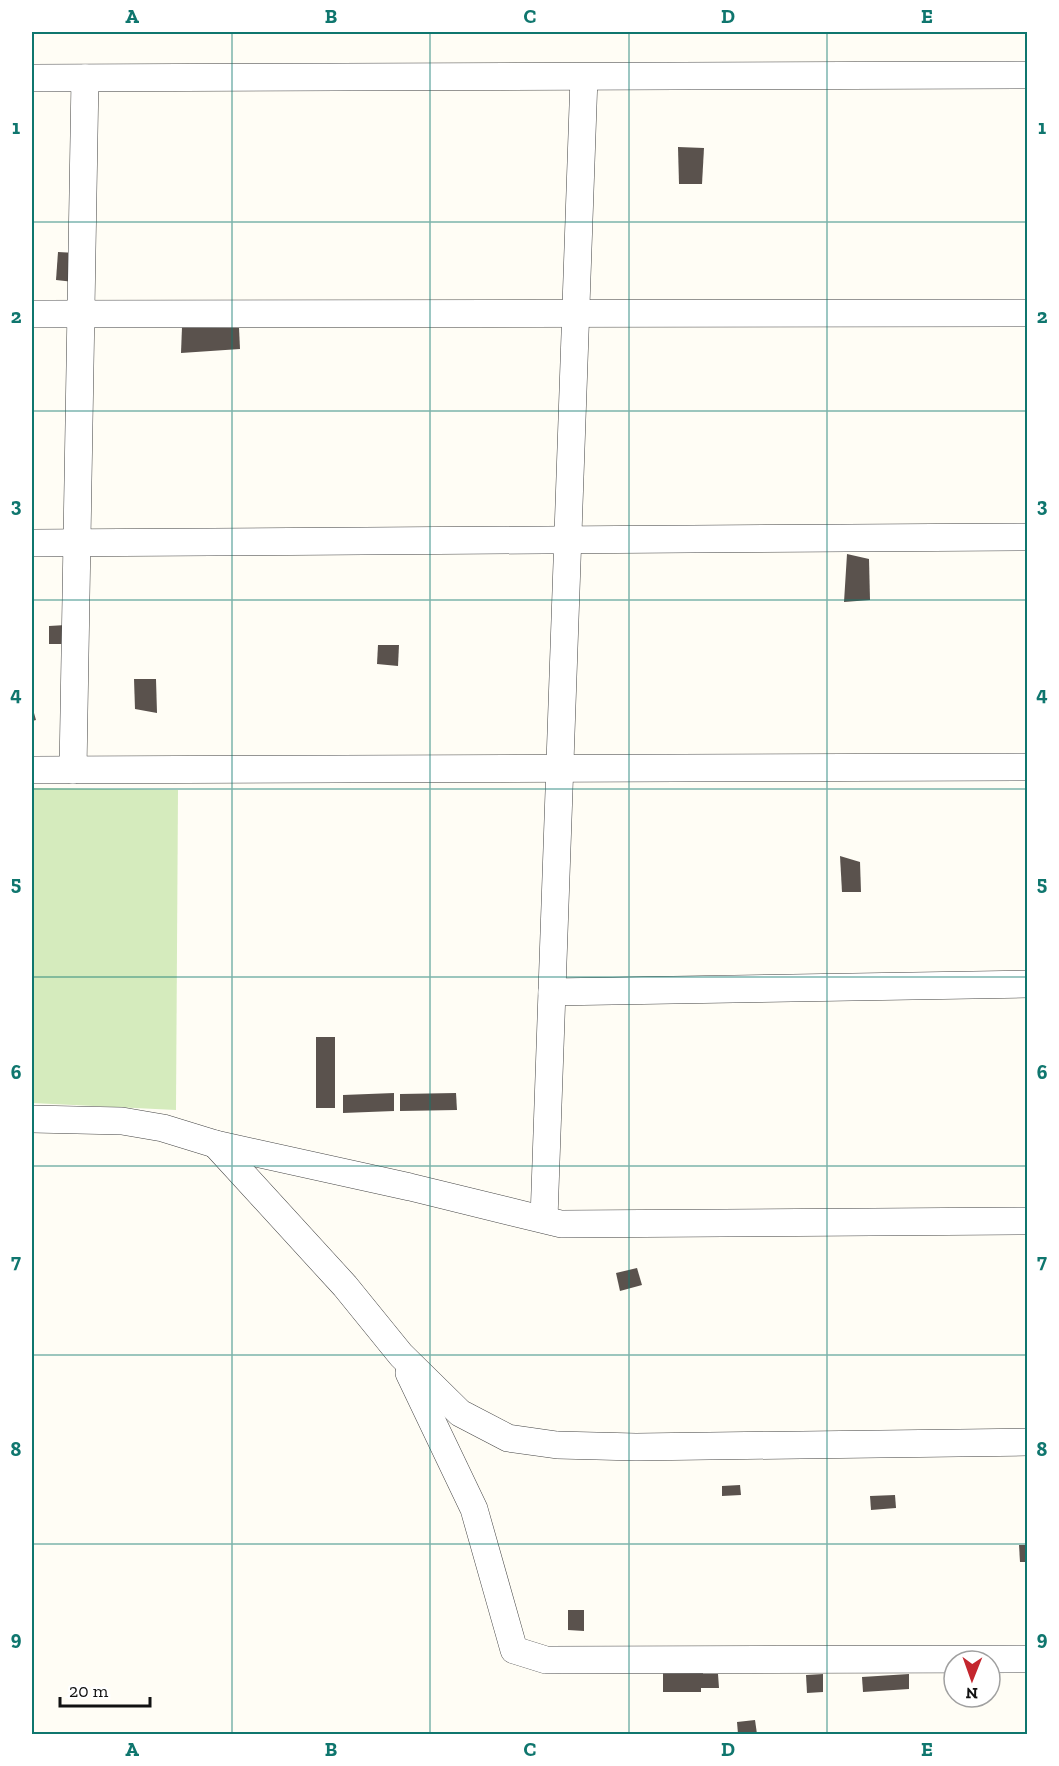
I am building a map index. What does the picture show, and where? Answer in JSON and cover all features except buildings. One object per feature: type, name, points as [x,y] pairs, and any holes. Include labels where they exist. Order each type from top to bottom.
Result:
[{"type":"street","points":[[32,78],[1028,75]]},
{"type":"street","points":[[544,1220],[584,77]]},
{"type":"street","points":[[73,770],[85,78]]},
{"type":"street","points":[[32,314],[1028,313]]},
{"type":"street","points":[[32,543],[1028,537]]},
{"type":"street","points":[[32,770],[1028,766]]},
{"type":"street","points":[[552,992],[1028,984]]},
{"type":"street","points":[[32,1119],[122,1121],[163,1128],[215,1144],[410,1187],[561,1224],[1028,1221]]},
{"type":"street","points":[[215,1144],[345,1286],[401,1355],[460,1413],[508,1438],[557,1445],[636,1447],[1028,1442]]},
{"type":"street","points":[[401,1355],[474,1509],[514,1650],[546,1660],[1028,1659]]},
{"type":"green space","points":[[32,788],[178,790],[176,1110],[32,1103]]}]
